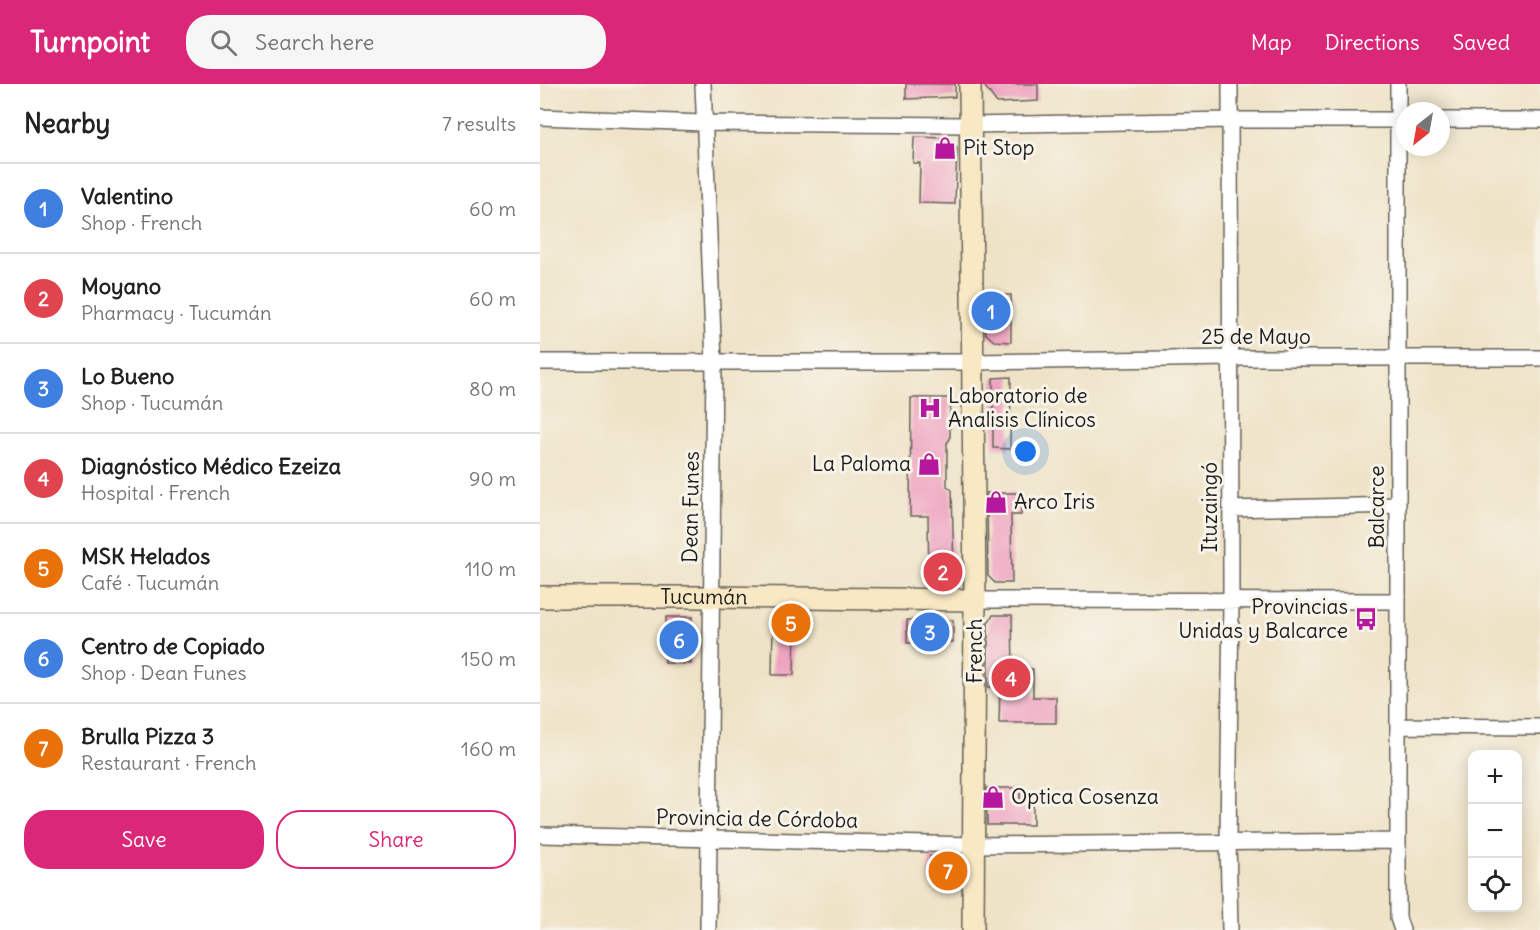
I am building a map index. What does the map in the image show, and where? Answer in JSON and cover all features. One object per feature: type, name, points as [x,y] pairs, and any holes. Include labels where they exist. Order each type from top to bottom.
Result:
[{"type":"street","name":"Dean Funes","points":[[703,84],[714,363],[708,930]]},
{"type":"street","name":"French","points":[[970,84],[975,600],[973,930]]},
{"type":"street","name":"Ituzaingó","points":[[1230,84],[1231,601],[1228,842],[1230,930]]},
{"type":"street","name":"Balcarce","points":[[1398,84],[1400,102]]},
{"type":"street","points":[[540,117],[703,123],[970,125],[1230,120],[1396,120]]},
{"type":"street","points":[[1450,120],[1540,120]]},
{"type":"street","name":"Balcarce","points":[[1401,156],[1397,601],[1400,726],[1398,918],[1402,930]]},
{"type":"street","name":"25 de Mayo","points":[[540,363],[1540,358]]},
{"type":"street","points":[[1231,509],[1398,505]]},
{"type":"street","name":"Tucumán","points":[[540,597],[975,600]]},
{"type":"street","points":[[975,600],[1397,601]]},
{"type":"street","points":[[1400,726],[1540,727]]},
{"type":"street","name":"Provincia de Córdoba","points":[[540,835],[973,845],[1398,841]]},
{"type":"building","points":[[906,84],[955,84],[955,97],[906,99]]},
{"type":"building","points":[[983,84],[1038,84],[1038,101],[997,103]]},
{"type":"building","points":[[914,137],[946,138],[957,148],[955,204],[919,203],[920,163],[913,163]]},
{"type":"building","points":[[985,295],[1011,295],[1011,342],[994,341],[986,334]]},
{"type":"building","points":[[1011,377],[1010,449],[993,448],[993,378]]},
{"type":"building","points":[[911,398],[950,398],[947,486],[952,490],[954,574],[947,584],[929,584],[928,516],[910,516]]},
{"type":"building","points":[[987,493],[1021,493],[1021,515],[1011,515],[1012,583],[995,583],[988,576]]},
{"type":"building","points":[[993,615],[1012,615],[1013,669],[1033,669],[1033,697],[1056,697],[1056,723],[999,723],[1000,687],[988,687],[988,623]]},
{"type":"building","points":[[666,617],[692,617],[691,664],[665,663]]},
{"type":"building","points":[[907,620],[953,620],[953,642],[907,643]]},
{"type":"building","points":[[773,623],[795,624],[794,675],[772,675]]},
{"type":"building","points":[[987,788],[1020,788],[1020,803],[1033,803],[1033,825],[987,825]]},
{"type":"building","points":[[930,856],[944,857],[952,865],[951,881],[928,879]]},
{"type":"place","name":"Pit Stop","points":[[945,148]]},
{"type":"place","name":"Valentino","points":[[991,311]]},
{"type":"place","name":"Laboratorio de Analisis Clínicos","points":[[930,408]]},
{"type":"place","name":"La Paloma","points":[[929,464]]},
{"type":"place","name":"Arco Iris","points":[[996,502]]},
{"type":"place","name":"Moyano","points":[[943,572]]},
{"type":"place","name":"Provincias Unidas y Balcarce","points":[[1366,619]]},
{"type":"place","name":"MSK Helados","points":[[791,623]]},
{"type":"place","name":"Lo Bueno","points":[[930,632]]},
{"type":"place","name":"Centro de Copiado","points":[[679,640]]},
{"type":"place","name":"Diagnóstico Médico Ezeiza","points":[[1011,678]]},
{"type":"place","name":"Optica Cosenza","points":[[993,797]]},
{"type":"place","name":"Brulla Pizza 3","points":[[948,871]]}]
